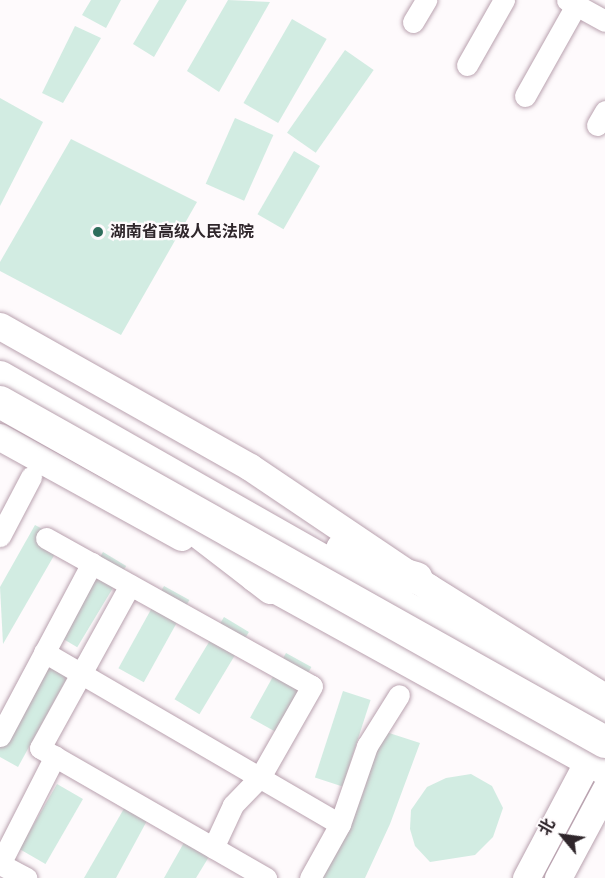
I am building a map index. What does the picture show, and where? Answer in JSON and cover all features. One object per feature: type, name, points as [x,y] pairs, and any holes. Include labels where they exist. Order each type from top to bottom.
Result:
[{"type":"highway","points":[[0,356],[253,501],[378,567],[416,578]]},
{"type":"highway","points":[[0,377],[605,721]]},
{"type":"highway","points":[[0,402],[599,759]]},
{"type":"highway","points":[[0,418],[196,530],[271,588]]},
{"type":"main road","points":[[0,326],[250,467],[416,578],[605,697]]},
{"type":"main road","points":[[0,437],[271,588],[599,759]]},
{"type":"main road","points":[[526,878],[599,759],[605,729]]},
{"type":"main road","points":[[558,878],[605,790]]},
{"type":"street","points":[[414,22],[426,0]]},
{"type":"street","points":[[467,65],[504,0]]},
{"type":"street","points":[[525,96],[571,2],[605,21]]},
{"type":"street","points":[[0,536],[31,477]]},
{"type":"street","points":[[46,538],[312,686],[260,777],[233,805],[213,848]]},
{"type":"street","points":[[0,736],[92,563]]},
{"type":"street","points":[[130,585],[40,748],[266,878]]},
{"type":"street","points":[[44,652],[340,824]]},
{"type":"street","points":[[310,878],[340,824],[367,746],[399,694]]},
{"type":"street","points":[[26,878],[0,864],[55,756]]},
{"type":"building","points":[[91,0],[121,0],[106,28],[82,15]]},
{"type":"building","points":[[159,0],[187,0],[154,57],[133,44]]},
{"type":"building","points":[[228,0],[270,2],[219,92],[187,71]]},
{"type":"building","points":[[292,19],[327,39],[278,123],[244,103]]},
{"type":"building","points":[[75,26],[101,38],[63,103],[42,93]]},
{"type":"building","points":[[345,50],[374,70],[316,153],[287,133]]},
{"type":"building","points":[[0,98],[43,122],[0,206]]},
{"type":"building","points":[[235,118],[273,135],[244,201],[206,184]]},
{"type":"building","name":"湖南省高级人民法院","points":[[71,139],[197,202],[121,335],[0,271],[0,262]]},
{"type":"building","points":[[294,151],[320,166],[283,229],[258,214]]},
{"type":"building","points":[[35,525],[63,540],[3,644],[0,587]]},
{"type":"building","points":[[103,552],[126,566],[77,647],[54,633]]},
{"type":"building","points":[[164,586],[189,600],[144,682],[118,668]]},
{"type":"building","points":[[224,617],[249,632],[199,714],[175,699]]},
{"type":"building","points":[[50,653],[73,667],[18,767],[0,757],[0,743]]},
{"type":"building","points":[[286,653],[311,667],[275,732],[250,718]]},
{"type":"building","points":[[343,691],[371,700],[342,787],[315,778]]},
{"type":"building","points":[[383,731],[420,743],[390,824],[365,878],[317,878],[362,796]]},
{"type":"building","points":[[471,774],[492,786],[503,808],[493,837],[475,855],[430,862],[415,846],[410,829],[411,810],[427,787],[446,778]]},
{"type":"building","points":[[57,784],[83,799],[45,864],[20,849]]},
{"type":"building","points":[[126,805],[149,817],[116,878],[84,878]]},
{"type":"building","points":[[186,839],[210,855],[196,878],[164,878]]},
{"type":"place","name":"湖南省高级人民法院","points":[[98,232]]}]
